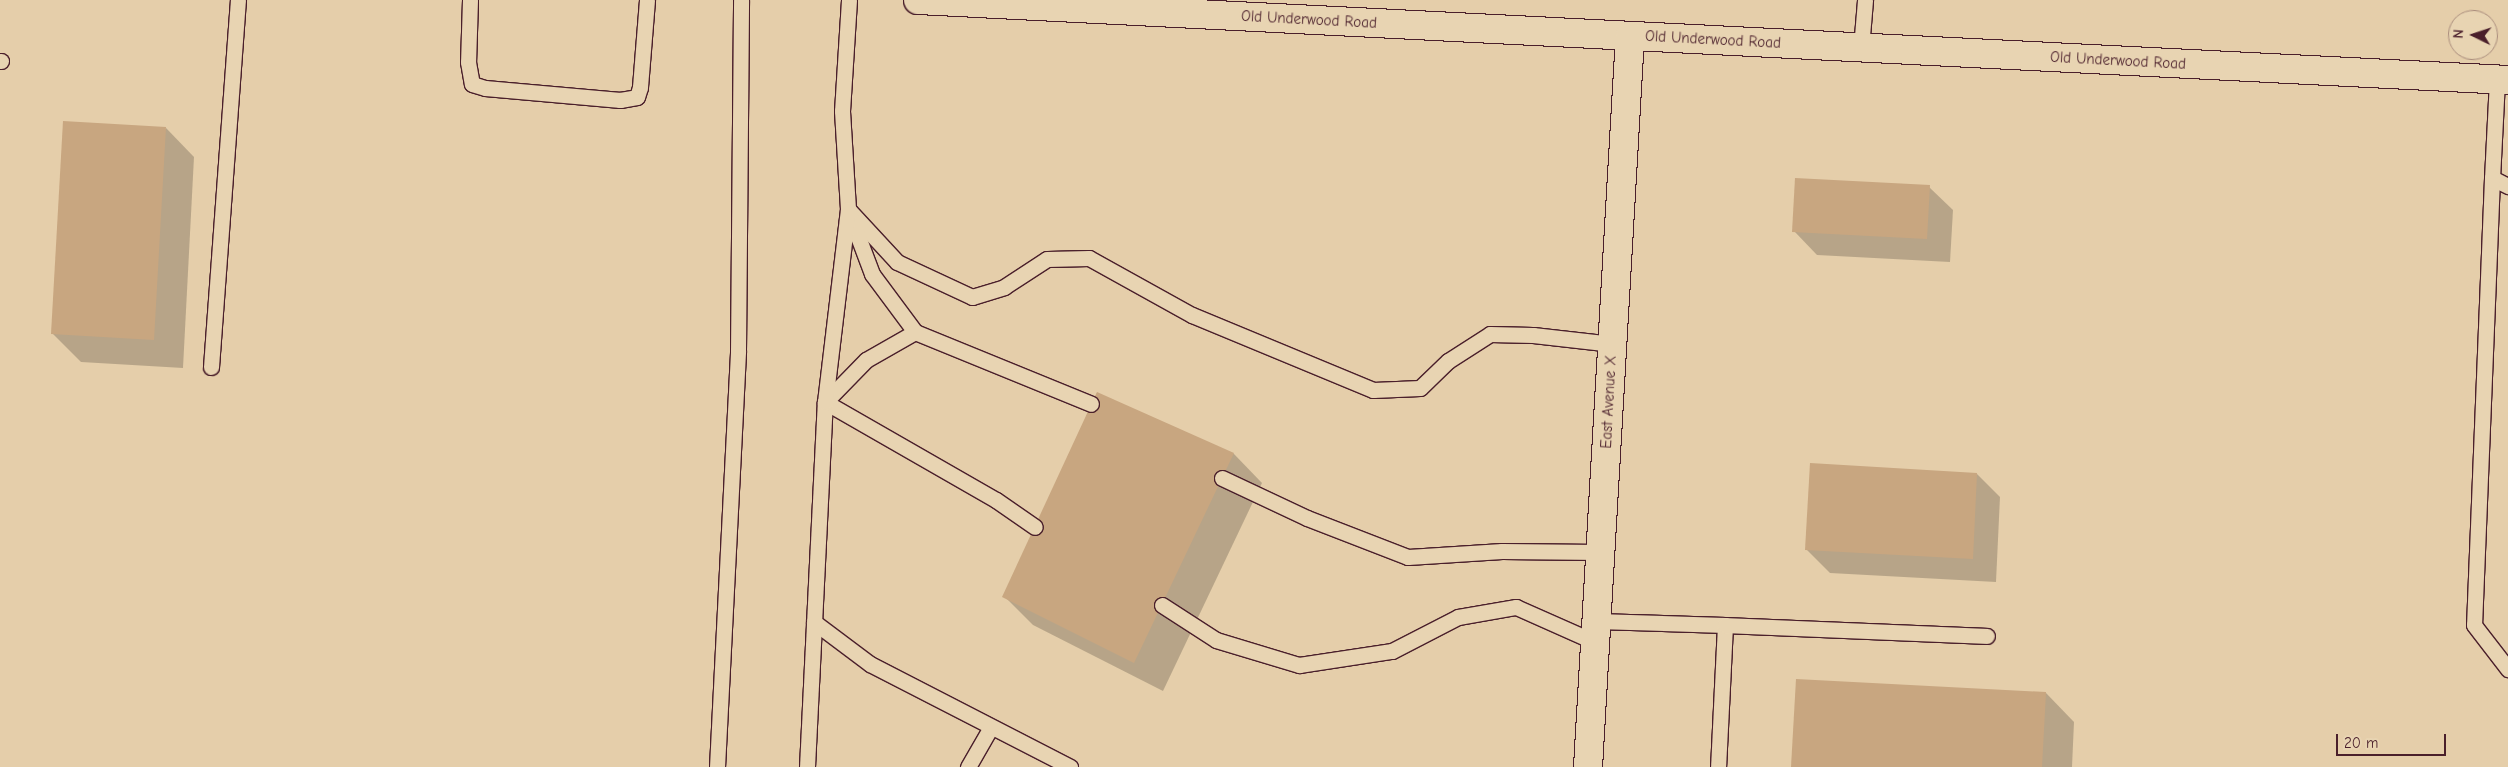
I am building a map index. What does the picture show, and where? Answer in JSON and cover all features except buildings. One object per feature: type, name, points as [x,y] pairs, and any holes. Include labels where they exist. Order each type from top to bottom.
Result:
[{"type":"street","name":"Old Underwood Road","points":[[918,0],[2502,80]]},
{"type":"street","name":"East Avenue X","points":[[1588,767],[1630,36]]},
{"type":"lane","points":[[211,367],[238,0]]},
{"type":"lane","points":[[470,0],[468,62],[472,84],[485,88],[620,100],[637,97],[641,76],[647,0]]},
{"type":"lane","points":[[716,767],[738,351],[741,0]]},
{"type":"lane","points":[[807,767],[825,402],[848,209],[842,111],[849,0]]},
{"type":"lane","points":[[1861,48],[1865,0]]},
{"type":"lane","points":[[2502,80],[2492,178],[2474,625],[2508,669]]},
{"type":"lane","points":[[2492,178],[2508,186]]},
{"type":"lane","points":[[848,209],[872,274],[915,332],[1091,404]]},
{"type":"lane","points":[[848,209],[896,262],[972,297],[1004,287],[1047,259],[1089,258],[1192,315],[1374,390],[1420,388],[1448,361],[1490,334],[1533,336],[1612,344]]},
{"type":"lane","points":[[825,402],[866,360],[915,332]]},
{"type":"lane","points":[[825,402],[996,500],[1035,527]]},
{"type":"lane","points":[[1222,478],[1307,518],[1408,557],[1502,551],[1600,552]]},
{"type":"lane","points":[[1162,605],[1216,640],[1299,665],[1392,651],[1458,617],[1516,607],[1595,632],[1725,625],[1987,636]]},
{"type":"lane","points":[[814,622],[870,664],[1070,767]]},
{"type":"lane","points":[[1718,767],[1725,625]]},
{"type":"lane","points":[[968,767],[991,727]]}]
